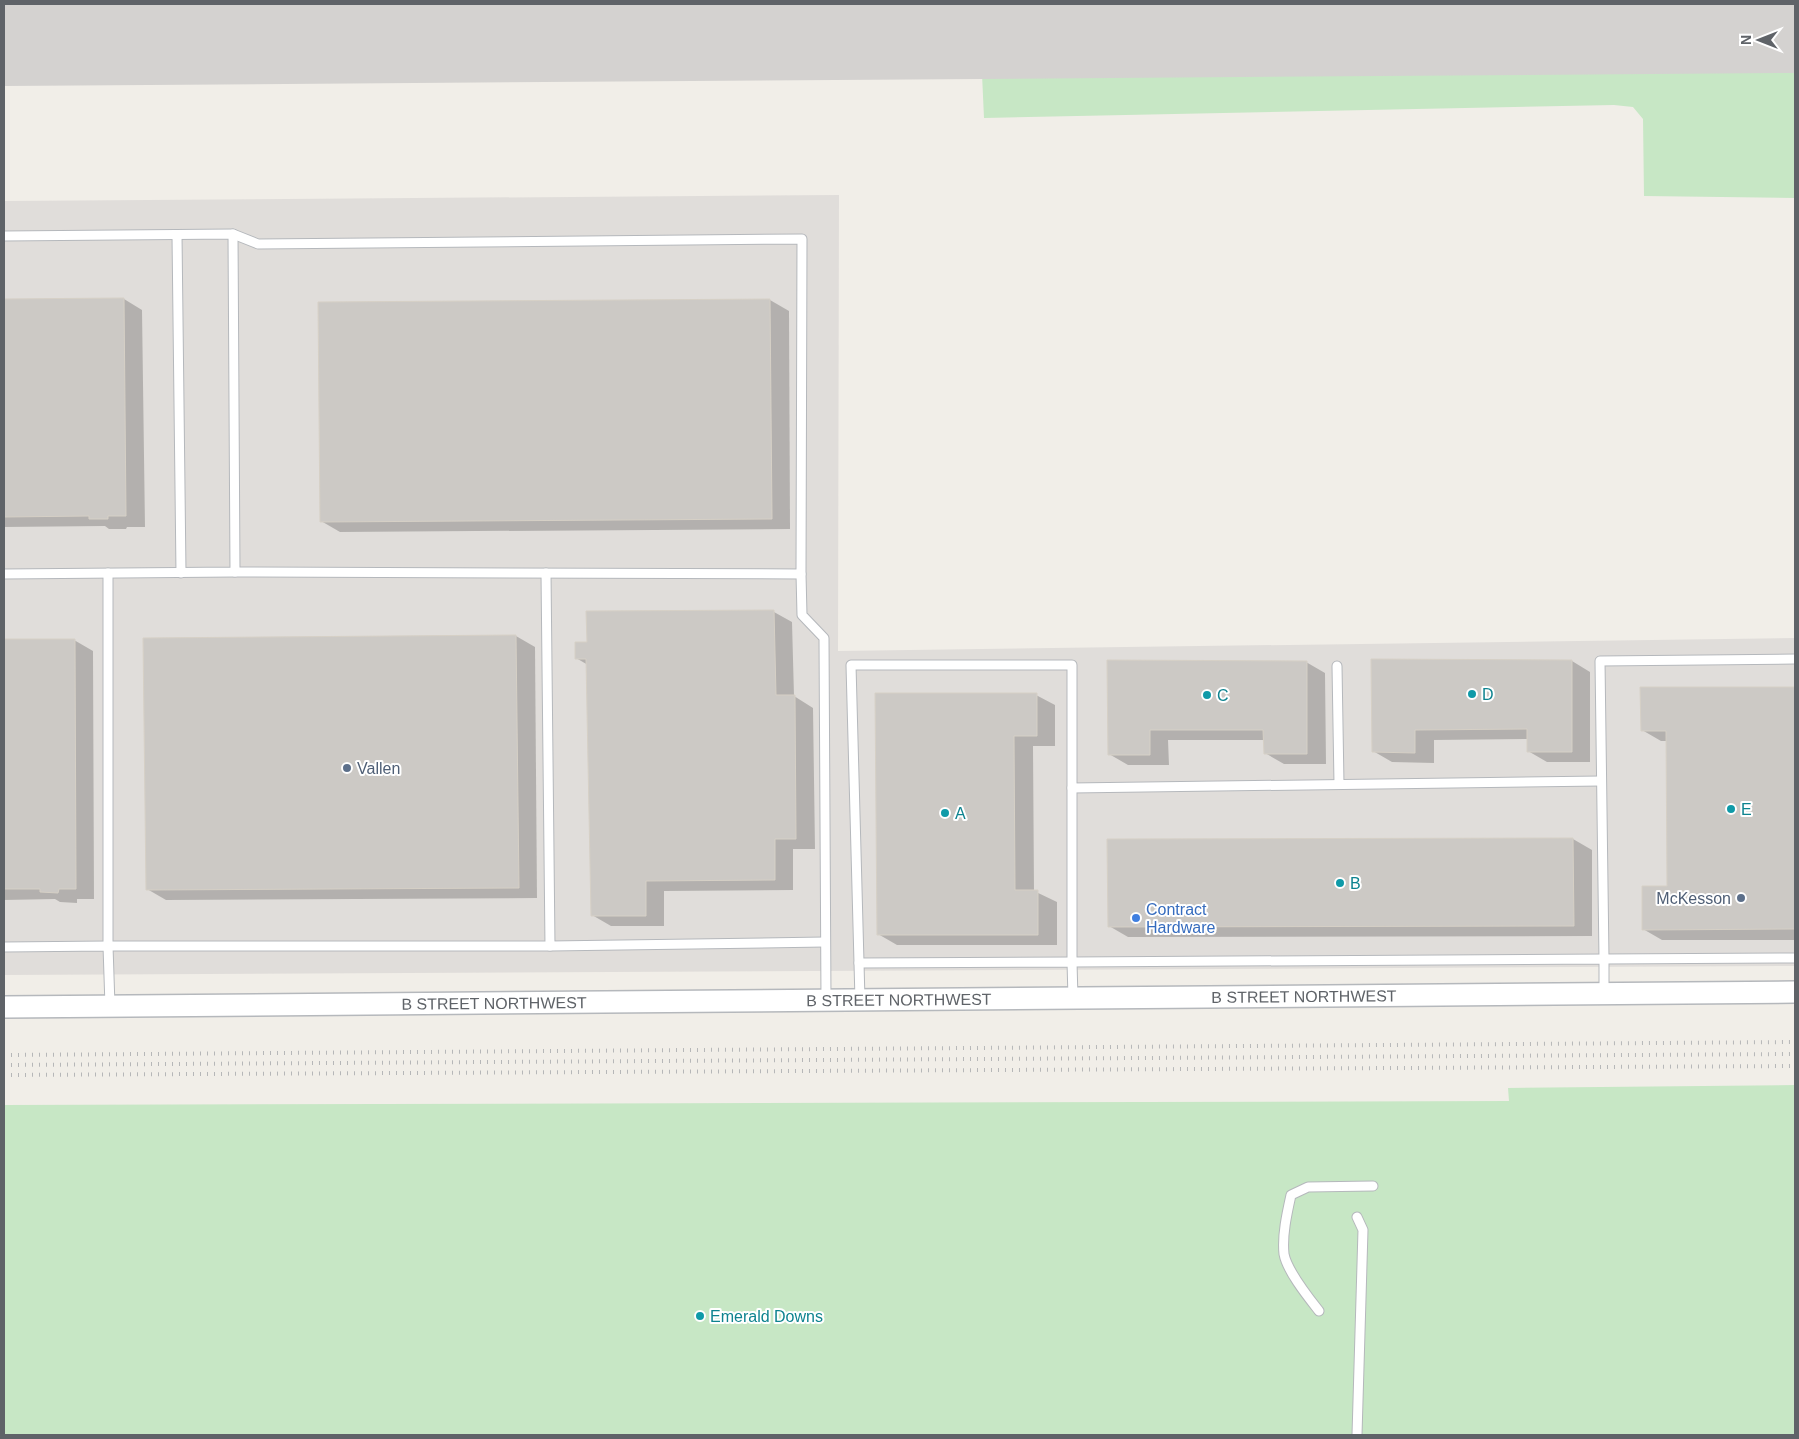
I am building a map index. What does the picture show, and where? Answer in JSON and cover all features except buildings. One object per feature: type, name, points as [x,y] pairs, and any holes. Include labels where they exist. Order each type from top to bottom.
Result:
[{"type":"street","name":"B STREET NORTHWEST","points":[[4,1007],[1795,992]]},
{"type":"lane","points":[[233,234],[236,572]]},
{"type":"lane","points":[[4,236],[233,234],[258,244],[802,239],[802,615],[824,638],[826,1000]]},
{"type":"lane","points":[[177,235],[181,573]]},
{"type":"lane","points":[[4,574],[236,572],[801,574]]},
{"type":"lane","points":[[546,573],[550,946]]},
{"type":"lane","points":[[108,574],[108,946],[110,1006]]},
{"type":"lane","points":[[1604,994],[1600,662],[1795,659]]},
{"type":"lane","points":[[860,1000],[852,665],[1072,665],[1073,998]]},
{"type":"lane","points":[[1337,666],[1339,784]]},
{"type":"lane","points":[[1072,788],[1601,781]]},
{"type":"lane","points":[[4,947],[550,946],[825,942]]},
{"type":"lane","points":[[859,963],[1795,958]]},
{"type":"lane","points":[[1319,1311],[1297,1281],[1284,1255],[1286,1215],[1291,1195],[1308,1187],[1373,1186]]},
{"type":"lane","points":[[1357,1217],[1364,1230],[1357,1435]]},
{"type":"shaded area","points":[[839,195],[838,651],[1795,638],[1795,966],[4,975],[4,201]]},
{"type":"green space","points":[[1071,46],[1795,49],[1795,198],[1644,196],[1643,119],[1633,107],[1614,105],[984,118],[981,52]]},
{"type":"green space","name":"Emerald Downs","points":[[1795,1085],[1795,1435],[4,1435],[4,1105],[1509,1101],[1508,1088]]},
{"type":"taxiway","points":[[330,4],[330,30]]},
{"type":"taxiway","points":[[1054,4],[1055,25]]},
{"type":"taxiway","points":[[1700,4],[1701,21]]},
{"type":"runway","points":[[4,33],[1795,20]]},
{"type":"railway","points":[[4,1055],[1795,1042]]},
{"type":"railway","points":[[4,1065],[1795,1054]]},
{"type":"railway","points":[[4,1075],[1795,1066]]},
{"type":"place","name":"D","points":[[1472,694]]},
{"type":"place","name":"C","points":[[1207,695]]},
{"type":"place","name":"Vallen","points":[[347,768]]},
{"type":"place","name":"E","points":[[1731,809]]},
{"type":"place","name":"A","points":[[945,813]]},
{"type":"place","name":"B","points":[[1340,883]]},
{"type":"place","name":"McKesson","points":[[1741,898]]},
{"type":"place","name":"Contract Hardware","points":[[1136,918]]},
{"type":"place","name":"Emerald Downs","points":[[700,1316]]}]
